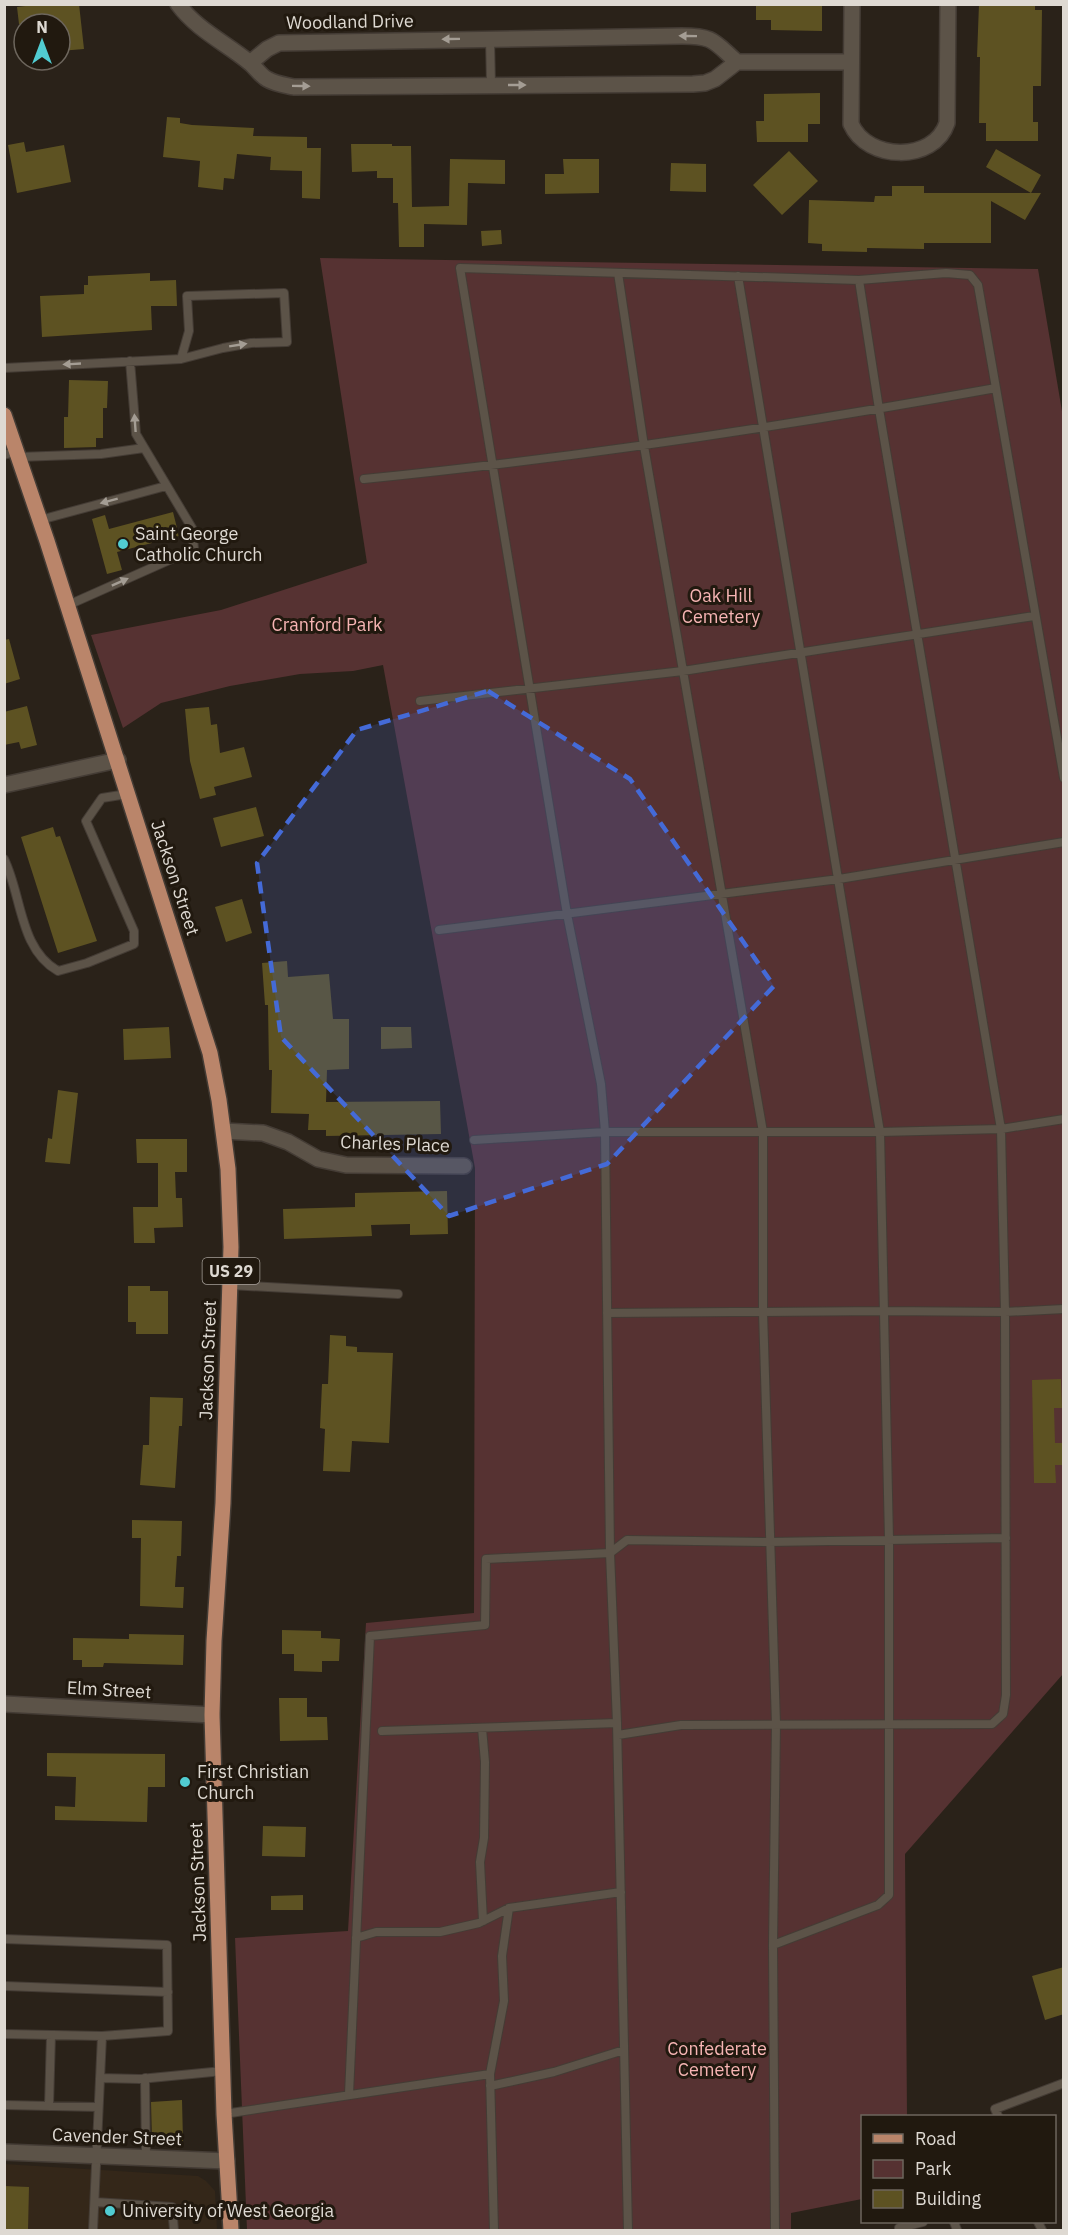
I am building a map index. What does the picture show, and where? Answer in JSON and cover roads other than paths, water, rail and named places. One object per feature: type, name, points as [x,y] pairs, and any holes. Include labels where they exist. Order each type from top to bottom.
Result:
[{"type":"main road","name":"Jackson Street","points":[[4,415],[13,455],[40,520],[210,1053],[224,1131],[230,1208],[230,1285],[223,1503],[214,1641],[212,1714],[224,2114],[231,2230]]},
{"type":"street","points":[[178,4],[186,15],[250,63],[267,79],[294,87],[705,83],[715,79],[737,62],[851,62]]},
{"type":"street","points":[[852,4],[851,124],[861,139],[878,149],[890,151],[913,151],[935,143],[944,132],[947,123],[948,4]]},
{"type":"street","name":"Woodland Drive","points":[[250,63],[267,49],[279,43],[702,37],[718,43],[737,62]]},
{"type":"street","points":[[4,785],[117,760]]},
{"type":"street","name":"Charles Place","points":[[224,1131],[263,1133],[288,1142],[318,1159],[346,1165],[464,1166]]},
{"type":"street","name":"Elm Street","points":[[4,1704],[212,1714]]},
{"type":"street","name":"Cavender Street","points":[[4,2152],[227,2161]]},
{"type":"lane","points":[[490,39],[491,86]]},
{"type":"lane","points":[[628,2230],[618,1723],[610,1553],[605,1132],[602,1084],[567,914],[460,268],[859,280],[946,273],[970,275],[978,285],[1064,778]]},
{"type":"lane","points":[[618,273],[644,447],[763,1132],[763,1312],[776,1724],[773,1945],[776,2230]]},
{"type":"lane","points":[[738,276],[880,1132],[889,1539],[889,1894],[878,1905],[773,1945]]},
{"type":"lane","points":[[618,1735],[681,1725],[992,1724],[1003,1714],[1006,1695],[1006,1538],[1001,1129],[859,280]]},
{"type":"lane","points":[[4,368],[181,359],[242,344],[287,342],[285,293],[187,296],[189,331],[181,359]]},
{"type":"lane","points":[[66,606],[194,549],[192,528],[136,434],[130,362]]},
{"type":"lane","points":[[364,479],[644,447],[996,388]]},
{"type":"lane","points":[[13,455],[100,454],[144,448]]},
{"type":"lane","points":[[40,520],[166,486]]},
{"type":"lane","points":[[420,701],[683,671],[1034,616]]},
{"type":"lane","points":[[4,859],[34,951],[47,965],[58,971],[87,963],[134,944],[134,931],[86,821],[102,798],[127,794]]},
{"type":"lane","points":[[439,930],[839,879],[1064,842]]},
{"type":"lane","points":[[474,1140],[605,1132],[880,1132],[1001,1129],[1064,1119]]},
{"type":"lane","points":[[230,1285],[398,1294]]},
{"type":"lane","points":[[607,1313],[1005,1312],[1064,1309]]},
{"type":"lane","points":[[349,2094],[370,1636],[485,1625],[486,1560],[610,1553],[627,1540],[770,1542],[1006,1538]]},
{"type":"lane","points":[[382,1731],[618,1723]]},
{"type":"lane","points":[[482,1728],[485,1762],[484,1838],[480,1862],[483,1921]]},
{"type":"lane","points":[[356,1938],[376,1932],[440,1932],[483,1921],[509,1908],[621,1892]]},
{"type":"lane","points":[[494,2230],[490,2074],[504,2001],[502,1956],[509,1908]]},
{"type":"lane","points":[[4,1939],[167,1945],[168,1992],[168,2031],[102,2036],[4,2034]]},
{"type":"lane","points":[[4,1986],[168,1992]]},
{"type":"lane","points":[[49,2106],[51,2035]]},
{"type":"lane","points":[[93,2230],[102,2036]]},
{"type":"lane","points":[[490,2086],[554,2072],[624,2050]]},
{"type":"lane","points":[[100,2078],[145,2078],[223,2071]]},
{"type":"lane","points":[[224,2114],[490,2074]]},
{"type":"lane","points":[[145,2078],[146,2157]]},
{"type":"lane","points":[[996,2113],[1064,2083]]},
{"type":"lane","points":[[4,2105],[98,2107]]},
{"type":"lane","points":[[95,2202],[172,2207],[174,2230]]},
{"type":"lane","points":[[899,2230],[898,2228],[919,2223]]},
{"type":"place","name":"Saint George Catholic Church","points":[[123,544]]},
{"type":"place","name":"First Christian Church","points":[[185,1782]]},
{"type":"place","name":"University of West Georgia","points":[[110,2211]]},
{"type":"park label","name":"Oak Hill Cemetery","points":[[721,606]]},
{"type":"park label","name":"Cranford Park","points":[[327,625]]},
{"type":"park label","name":"Confederate Cemetery","points":[[717,2059]]}]
